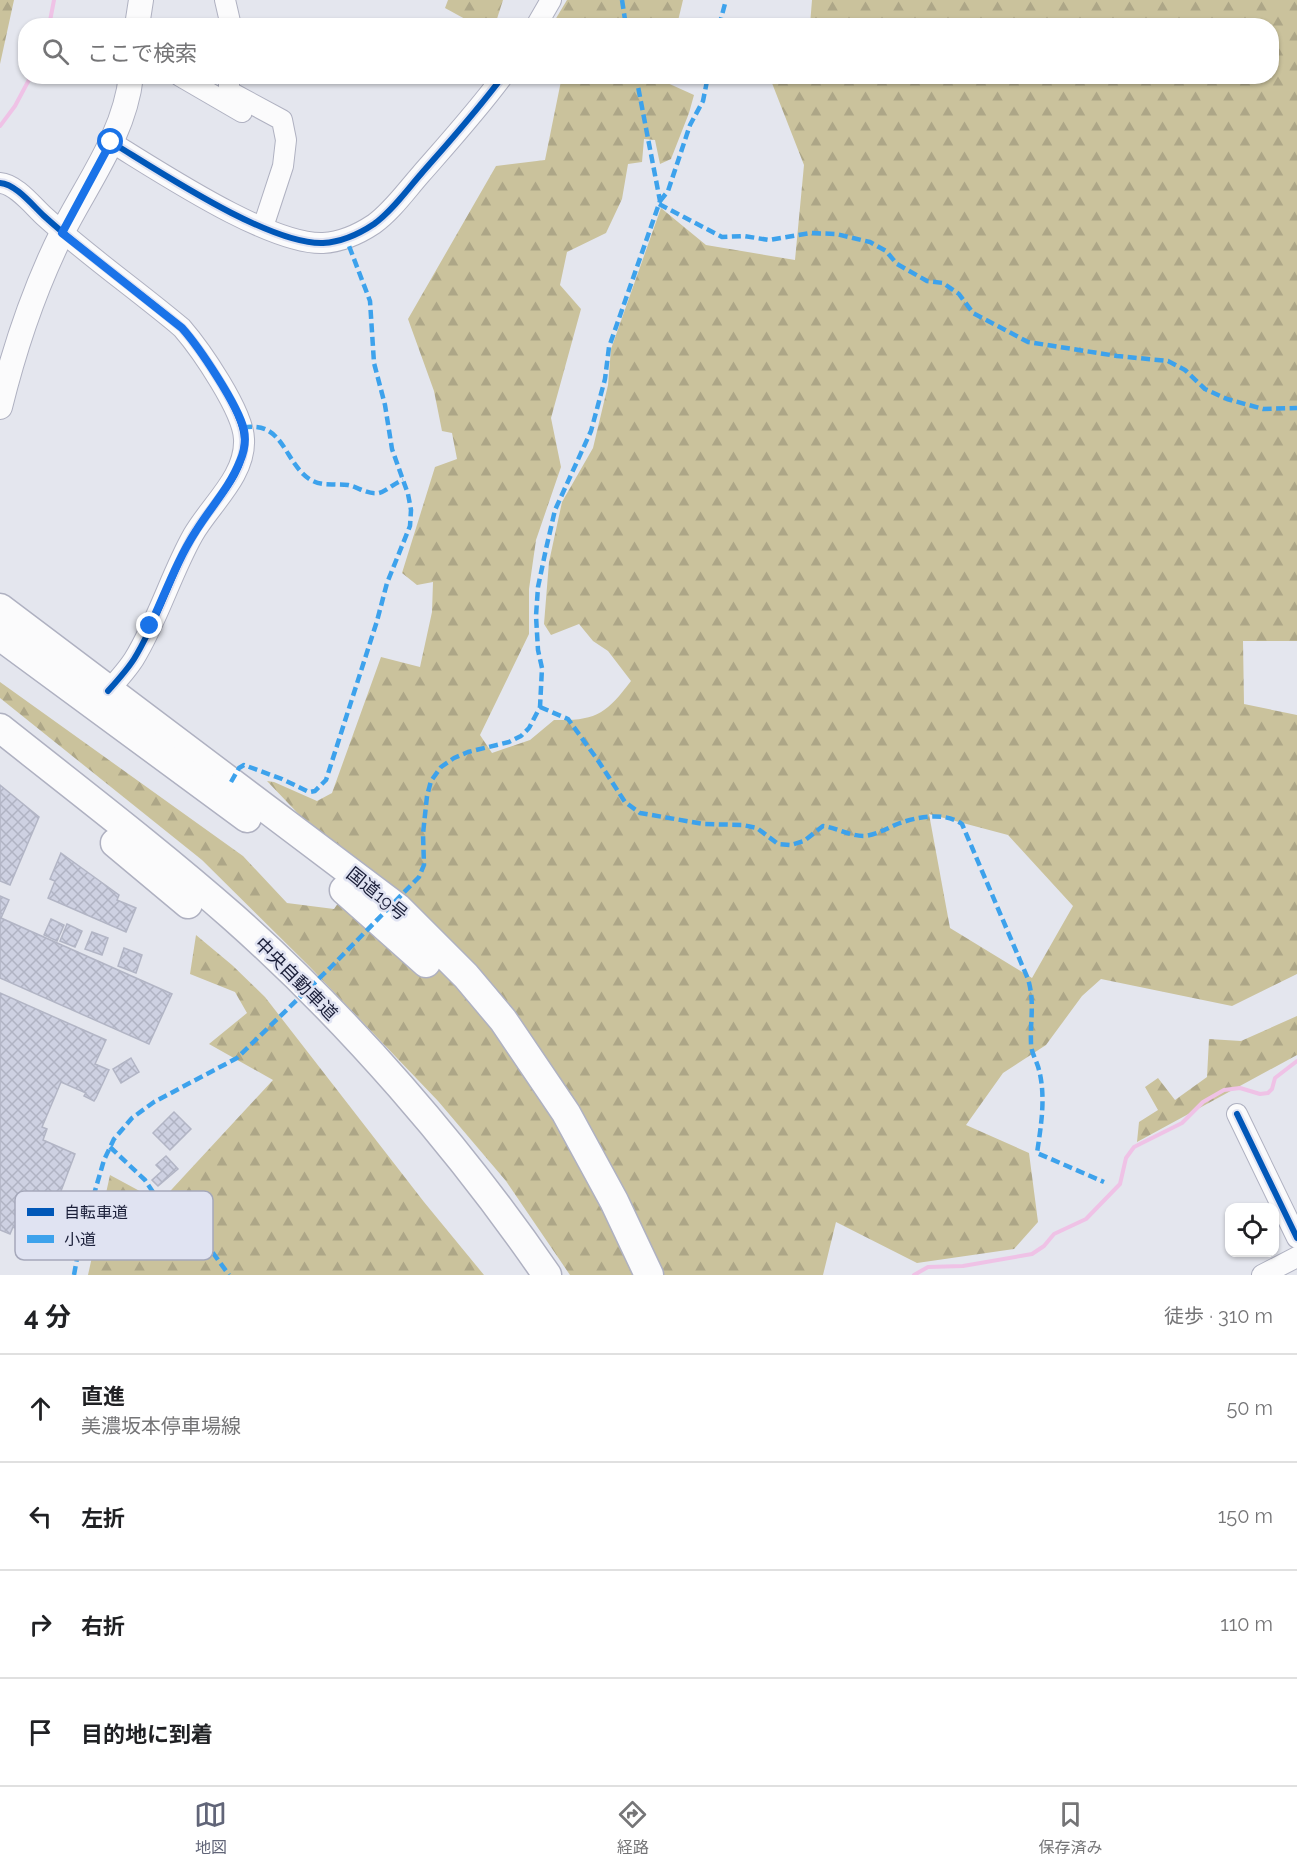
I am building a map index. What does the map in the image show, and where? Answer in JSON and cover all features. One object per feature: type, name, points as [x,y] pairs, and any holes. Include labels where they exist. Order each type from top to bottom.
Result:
[{"type":"highway","name":"国道19号","points":[[0,608],[398,908],[466,976],[503,1020],[566,1113],[614,1201],[649,1275]]},
{"type":"highway","name":"国道19号","points":[[0,636],[345,891],[428,965],[470,1009],[498,1044],[535,1098],[607,1227],[628,1275]]},
{"type":"highway","name":"中央自動車道","points":[[0,728],[163,857],[234,918],[299,980],[413,1102],[475,1177],[547,1275]]},
{"type":"highway","name":"中央自動車道","points":[[0,752],[53,792],[222,933],[324,1032],[461,1189],[525,1275]]},
{"type":"main road","points":[[138,18],[141,0]]},
{"type":"main road","points":[[0,407],[29,309],[62,233],[111,142],[124,111],[129,84]]},
{"type":"street","points":[[225,0],[229,18]]},
{"type":"street","points":[[541,18],[551,0]]},
{"type":"street","points":[[193,84],[266,127],[284,129]]},
{"type":"street","points":[[229,84],[232,93],[282,120],[286,140],[283,166],[263,227]]},
{"type":"street","points":[[111,142],[218,205],[263,227],[301,241],[324,243],[351,236],[375,223],[481,106],[496,84]]},
{"type":"street","points":[[0,183],[5,183],[16,190],[62,233],[182,328],[193,340],[231,401],[243,429],[244,451],[232,479],[190,540],[134,659],[108,691]]},
{"type":"street","points":[[1237,1114],[1297,1238]]},
{"type":"street","points":[[1262,1275],[1297,1257]]},
{"type":"green space","points":[[0,0],[14,0],[0,64]]},
{"type":"green space","points":[[448,0],[503,0],[497,18],[463,18],[445,8]]},
{"type":"green space","points":[[567,0],[683,0],[679,18],[556,18]]},
{"type":"green space","points":[[812,0],[1297,0],[1297,641],[1243,641],[1244,704],[1297,715],[1297,974],[1232,1006],[1101,979],[1082,996],[1046,1045],[1003,1073],[966,1125],[1029,1153],[1038,1222],[1014,1249],[917,1263],[836,1222],[823,1275],[570,1275],[506,1181],[438,1101],[309,966],[202,860],[0,698],[0,682],[243,856],[287,903],[334,909],[363,867],[309,825],[267,781],[317,801],[332,793],[381,657],[420,667],[432,612],[433,582],[417,585],[402,573],[435,467],[457,459],[452,433],[442,431],[434,391],[408,319],[496,166],[545,160],[560,84],[670,84],[694,95],[671,159],[660,164],[655,140],[644,139],[642,162],[628,164],[622,199],[606,233],[567,252],[560,285],[581,309],[551,418],[561,467],[536,540],[529,589],[529,634],[480,735],[492,753],[530,740],[554,720],[580,719],[599,713],[614,701],[631,681],[608,651],[593,641],[579,624],[551,635],[544,624],[549,562],[562,502],[593,448],[608,385],[611,349],[661,208],[706,245],[795,260],[804,165],[772,84],[1279,84],[1279,18],[811,18]],"holes":[[[929,814],[1008,835],[1073,906],[1032,978],[950,928]]]},
{"type":"green space","points":[[196,935],[265,997],[424,1202],[484,1275],[88,1275],[91,1260],[213,1260],[213,1191],[170,1191],[273,1080],[209,1044],[247,1013],[235,992],[190,974]]},
{"type":"green space","points":[[1297,1016],[1297,1055],[1137,1142],[1139,1122],[1158,1110],[1145,1087],[1158,1078],[1175,1100],[1207,1077],[1209,1039],[1241,1041]]},
{"type":"green space","points":[[110,1175],[140,1191],[106,1191]]},
{"type":"building","points":[[0,785],[39,817],[10,885],[0,881]]},
{"type":"building","points":[[61,853],[119,895],[117,900],[136,908],[126,932],[48,898],[55,881],[50,879]]},
{"type":"building","points":[[0,896],[9,900],[1,918],[172,994],[149,1044],[0,978]]},
{"type":"building","points":[[51,919],[64,925],[57,941],[44,935]]},
{"type":"building","points":[[67,924],[82,931],[75,947],[60,941]]},
{"type":"building","points":[[92,932],[108,938],[102,955],[85,949]]},
{"type":"building","points":[[124,948],[142,955],[136,973],[118,966]]},
{"type":"building","points":[[0,993],[106,1040],[95,1064],[109,1070],[94,1101],[84,1096],[86,1093],[61,1082],[42,1127],[47,1129],[43,1140],[75,1154],[61,1191],[15,1191],[15,1228],[13,1227],[10,1234],[0,1230]]},
{"type":"building","points":[[131,1058],[139,1072],[121,1083],[113,1069]]},
{"type":"building","points":[[174,1112],[191,1129],[170,1150],[153,1133]]},
{"type":"building","points":[[166,1156],[178,1169],[158,1186],[152,1180],[162,1171],[156,1165]]},
{"type":"waterway","points":[[51,18],[54,0]]},
{"type":"waterway","points":[[0,126],[15,106],[27,84]]},
{"type":"waterway","points":[[914,1275],[928,1267],[963,1266],[1032,1254],[1044,1246],[1054,1234],[1086,1219],[1120,1184],[1126,1158],[1134,1147],[1182,1123],[1203,1102],[1224,1090],[1240,1088],[1260,1094],[1268,1093],[1272,1089],[1275,1078],[1297,1061]]},
{"type":"marked path","points":[[622,0],[625,18]]},
{"type":"marked path","points":[[721,18],[726,0]]},
{"type":"marked path","points":[[95,1191],[104,1160],[114,1139],[132,1118],[154,1102],[237,1058],[419,877],[424,865],[423,834],[427,796],[431,781],[441,767],[468,752],[509,742],[521,736],[529,728],[540,707],[542,668],[538,650],[536,616],[538,587],[555,510],[591,431],[605,379],[609,347],[660,201],[638,84]]},
{"type":"marked path","points":[[660,201],[668,191],[690,125],[703,101],[706,84]]},
{"type":"marked path","points":[[659,204],[722,237],[744,236],[769,240],[810,233],[836,234],[870,242],[886,251],[897,264],[927,281],[943,283],[959,294],[973,313],[1028,342],[1117,356],[1168,361],[1185,370],[1205,389],[1227,399],[1263,409],[1297,408]]},
{"type":"marked path","points":[[231,782],[239,768],[244,765],[309,792],[315,791],[326,780],[387,583],[410,526],[411,510],[408,494],[392,449],[385,405],[374,363],[370,301],[346,238]]},
{"type":"marked path","points":[[243,428],[257,427],[267,430],[275,436],[302,473],[316,482],[348,485],[375,493],[382,492],[403,480]]},
{"type":"marked path","points":[[540,707],[568,719],[625,802],[640,813],[704,824],[743,825],[757,828],[778,844],[791,845],[804,841],[823,826],[864,836],[920,818],[938,816],[962,824],[1028,979],[1032,1003],[1031,1047],[1039,1070],[1042,1091],[1037,1153],[1104,1182]]},
{"type":"marked path","points":[[110,1147],[145,1180],[152,1191]]},
{"type":"marked path","points":[[213,1253],[229,1275]]},
{"type":"marked path","points":[[74,1275],[77,1260]]},
{"type":"cycle path","points":[[111,142],[245,220],[300,240],[330,242],[362,231],[387,213],[497,84]]},
{"type":"cycle path","points":[[0,183],[18,191],[78,245],[182,328],[220,381],[242,427],[243,453],[233,478],[193,535],[143,644],[108,691]]},
{"type":"cycle path","points":[[1237,1114],[1297,1238]]},
{"type":"route","points":[[111,142],[62,233],[137,291],[193,340],[231,401],[243,429],[244,441],[241,461],[232,479],[195,532],[150,626]]}]
